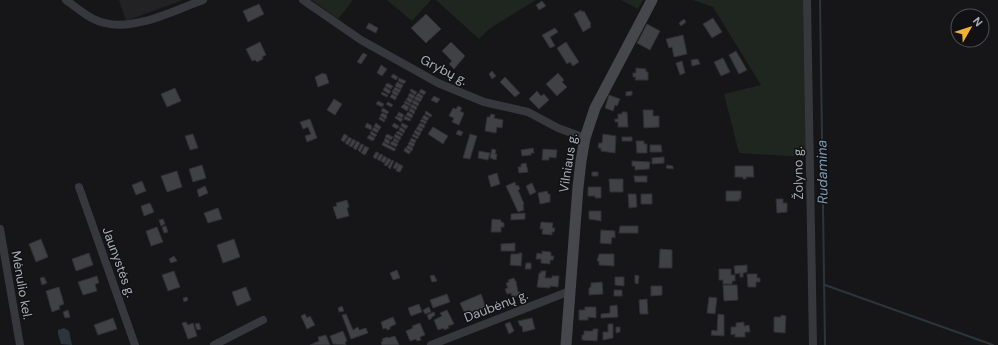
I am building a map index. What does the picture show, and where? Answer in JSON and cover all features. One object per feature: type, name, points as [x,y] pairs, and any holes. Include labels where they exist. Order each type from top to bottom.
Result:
[{"type":"main road","name":"Vilniaus g.","points":[[566,345],[578,187],[585,138],[601,95],[652,0]]},
{"type":"street","points":[[66,0],[80,11],[93,18],[106,23],[120,25],[150,20],[203,0]]},
{"type":"street","name":"Grybų g.","points":[[303,0],[362,40],[438,83],[484,102],[528,112],[558,128],[585,138]]},
{"type":"street","name":"Žolyno g.","points":[[807,0],[813,345]]},
{"type":"street","name":"Jaunystės g.","points":[[79,187],[136,345]]},
{"type":"street","name":"Mėnulio kel.","points":[[0,229],[20,345]]},
{"type":"street","name":"Daubėnų g.","points":[[431,345],[570,291]]},
{"type":"street","points":[[214,345],[263,320]]},
{"type":"shaded area","points":[[119,0],[183,0],[126,21]]},
{"type":"shaded area","points":[[312,0],[353,0],[338,19]]},
{"type":"shaded area","points":[[387,0],[431,0],[412,21]]},
{"type":"shaded area","points":[[436,0],[536,0],[489,29],[479,39]]},
{"type":"shaded area","points":[[621,0],[643,0],[638,9]]},
{"type":"shaded area","points":[[693,0],[806,0],[807,157],[739,153],[724,94],[761,85],[713,7]]},
{"type":"shaded area","points":[[64,328],[69,331],[72,345],[61,344],[58,330]]},
{"type":"building","points":[[542,1],[546,6],[539,10],[536,5]]},
{"type":"building","points":[[259,4],[264,14],[248,22],[243,11]]},
{"type":"building","points":[[581,10],[582,12],[584,11],[591,24],[591,27],[583,32],[574,14]]},
{"type":"building","points":[[426,14],[441,29],[426,43],[411,28]]},
{"type":"building","points":[[713,18],[722,32],[712,38],[703,24]]},
{"type":"building","points":[[684,19],[686,22],[681,26],[679,23]]},
{"type":"building","points":[[369,23],[378,28],[376,33],[366,28]]},
{"type":"building","points":[[647,24],[660,31],[650,50],[637,43]]},
{"type":"building","points":[[555,28],[558,32],[550,37],[555,46],[550,48],[542,35]]},
{"type":"building","points":[[683,35],[687,54],[674,57],[672,47],[669,48],[666,39]]},
{"type":"building","points":[[260,42],[266,55],[262,57],[263,59],[257,62],[255,60],[252,61],[246,49]]},
{"type":"building","points":[[451,42],[465,56],[454,69],[449,64],[452,61],[442,51]]},
{"type":"building","points":[[566,42],[579,62],[573,66],[570,62],[567,64],[557,48]]},
{"type":"building","points":[[736,51],[747,70],[739,74],[729,55]]},
{"type":"building","points":[[363,53],[367,55],[361,64],[357,62]]},
{"type":"building","points":[[723,58],[730,72],[721,76],[714,62]]},
{"type":"building","points":[[698,59],[700,64],[692,66],[691,60]]},
{"type":"building","points":[[682,61],[685,73],[680,75],[676,63]]},
{"type":"building","points":[[381,65],[387,69],[382,76],[377,73]]},
{"type":"building","points":[[636,68],[646,69],[646,72],[648,72],[648,80],[635,80],[636,77],[633,77],[633,73],[636,73]]},
{"type":"building","points":[[492,71],[496,76],[492,79],[489,74]]},
{"type":"building","points":[[323,73],[326,74],[329,83],[318,87],[315,77]]},
{"type":"building","points":[[558,73],[564,80],[562,82],[567,87],[557,96],[546,84]]},
{"type":"building","points":[[393,74],[398,77],[396,80],[391,77]]},
{"type":"building","points":[[505,77],[520,93],[515,97],[500,82]]},
{"type":"building","points":[[399,78],[406,81],[404,84],[398,81]]},
{"type":"building","points":[[397,82],[403,85],[401,89],[395,86]]},
{"type":"building","points":[[387,83],[393,86],[391,89],[385,86]]},
{"type":"building","points":[[385,87],[391,91],[389,94],[383,90]]},
{"type":"building","points":[[395,87],[401,90],[399,93],[393,90]]},
{"type":"building","points":[[175,88],[181,101],[167,107],[161,94]]},
{"type":"building","points":[[411,89],[417,92],[415,95],[410,91]]},
{"type":"building","points":[[421,89],[426,92],[424,95],[419,92]]},
{"type":"building","points":[[393,90],[399,93],[397,96],[392,93]]},
{"type":"building","points":[[537,91],[541,96],[544,94],[549,100],[539,109],[529,99]]},
{"type":"building","points":[[632,91],[632,95],[626,96],[626,92]]},
{"type":"building","points":[[382,92],[388,95],[387,97],[381,94]]},
{"type":"building","points":[[410,93],[415,96],[413,99],[408,96]]},
{"type":"building","points":[[418,93],[423,96],[422,99],[416,96]]},
{"type":"building","points":[[392,94],[397,97],[395,100],[390,97]]},
{"type":"building","points":[[609,95],[620,99],[617,106],[615,105],[613,111],[605,108]]},
{"type":"building","points":[[416,96],[422,99],[420,102],[414,99]]},
{"type":"building","points":[[434,96],[440,99],[437,103],[431,100]]},
{"type":"building","points":[[408,97],[413,100],[411,103],[406,100]]},
{"type":"building","points":[[334,99],[342,104],[335,115],[327,110]]},
{"type":"building","points":[[414,100],[419,103],[418,106],[412,103]]},
{"type":"building","points":[[378,101],[384,104],[382,107],[376,104]]},
{"type":"building","points":[[405,101],[411,104],[410,106],[404,103]]},
{"type":"building","points":[[388,102],[393,105],[391,107],[386,104]]},
{"type":"building","points":[[404,104],[409,107],[407,111],[401,107]]},
{"type":"building","points":[[412,104],[417,107],[416,110],[410,107]]},
{"type":"building","points":[[458,106],[462,108],[460,111],[464,113],[459,125],[452,122],[454,118],[449,116],[453,108],[456,109]]},
{"type":"building","points":[[383,108],[389,112],[387,114],[381,111]]},
{"type":"building","points":[[410,108],[415,111],[414,114],[409,111]]},
{"type":"building","points":[[643,110],[653,110],[653,116],[659,116],[659,127],[644,128]]},
{"type":"building","points":[[426,111],[432,115],[431,117],[425,114]]},
{"type":"building","points":[[399,112],[404,115],[402,118],[397,115]]},
{"type":"building","points":[[408,112],[413,115],[412,118],[406,115]]},
{"type":"building","points":[[622,112],[627,112],[628,127],[618,127],[618,122],[615,122],[615,119],[618,119],[618,114],[622,114]]},
{"type":"building","points":[[382,113],[387,115],[386,119],[380,116]]},
{"type":"building","points":[[491,114],[495,115],[494,118],[503,120],[502,128],[497,127],[496,133],[485,131],[487,117],[490,117]]},
{"type":"building","points":[[424,115],[429,118],[427,121],[422,118]]},
{"type":"building","points":[[396,116],[403,119],[401,122],[395,118]]},
{"type":"building","points":[[405,116],[411,119],[410,121],[404,119]]},
{"type":"building","points":[[380,117],[385,120],[384,122],[379,119]]},
{"type":"building","points":[[310,119],[317,138],[307,142],[305,136],[311,134],[308,127],[303,129],[300,122]]},
{"type":"building","points":[[422,119],[427,122],[425,124],[420,121]]},
{"type":"building","points":[[367,123],[372,126],[371,130],[365,127]]},
{"type":"building","points":[[376,123],[381,127],[379,130],[374,126]]},
{"type":"building","points":[[394,123],[399,126],[397,129],[392,126]]},
{"type":"building","points":[[402,123],[408,126],[406,129],[401,126]]},
{"type":"building","points":[[420,123],[425,125],[424,128],[418,126]]},
{"type":"building","points":[[418,126],[423,129],[421,132],[416,129]]},
{"type":"building","points":[[374,127],[379,130],[377,133],[372,130]]},
{"type":"building","points":[[400,127],[405,130],[404,133],[399,130]]},
{"type":"building","points":[[433,127],[448,136],[443,144],[428,134]]},
{"type":"building","points":[[415,130],[421,133],[419,136],[414,133]]},
{"type":"building","points":[[458,130],[463,132],[461,136],[456,134]]},
{"type":"building","points":[[371,131],[377,135],[375,137],[370,134]]},
{"type":"building","points":[[398,131],[403,134],[402,136],[396,133]]},
{"type":"building","points":[[193,134],[198,148],[190,150],[185,136]]},
{"type":"building","points":[[344,134],[348,136],[344,142],[341,140]]},
{"type":"building","points":[[387,134],[393,137],[391,140],[385,137]]},
{"type":"building","points":[[395,134],[401,137],[400,140],[394,137]]},
{"type":"building","points":[[413,134],[419,137],[417,139],[412,136]]},
{"type":"building","points":[[470,134],[477,136],[470,159],[463,158]]},
{"type":"building","points":[[603,134],[616,136],[615,153],[601,151],[601,148],[598,148],[599,143],[602,143]]},
{"type":"building","points":[[369,135],[375,138],[373,141],[367,138]]},
{"type":"building","points":[[349,137],[352,139],[348,145],[345,143]]},
{"type":"building","points":[[622,137],[632,137],[632,141],[622,141]]},
{"type":"building","points":[[385,138],[390,141],[389,144],[384,142]]},
{"type":"building","points":[[394,138],[399,141],[398,143],[393,141]]},
{"type":"building","points":[[411,138],[416,140],[415,143],[410,141]]},
{"type":"building","points":[[353,139],[356,141],[352,147],[349,146]]},
{"type":"building","points":[[357,141],[360,143],[356,150],[353,148]]},
{"type":"building","points":[[392,141],[398,144],[396,147],[390,144]]},
{"type":"building","points":[[410,141],[415,144],[413,147],[408,144]]},
{"type":"building","points":[[636,141],[644,141],[644,144],[647,144],[647,153],[637,153]]},
{"type":"building","points":[[383,142],[396,149],[394,151],[382,145]]},
{"type":"building","points":[[361,144],[364,145],[360,152],[358,150]]},
{"type":"building","points":[[408,145],[413,148],[412,151],[406,148]]},
{"type":"building","points":[[650,145],[661,145],[662,152],[650,152]]},
{"type":"building","points":[[365,146],[369,148],[365,155],[361,153]]},
{"type":"building","points":[[405,148],[411,151],[409,154],[404,151]]},
{"type":"building","points":[[533,148],[534,153],[531,153],[531,155],[522,156],[521,150]]},
{"type":"building","points":[[492,149],[496,150],[496,160],[490,158]]},
{"type":"building","points":[[543,149],[557,150],[556,158],[549,157],[549,160],[542,160]]},
{"type":"building","points":[[479,151],[490,153],[488,160],[478,158]]},
{"type":"building","points":[[376,152],[379,153],[376,159],[373,157]]},
{"type":"building","points":[[380,154],[383,155],[380,161],[377,159]]},
{"type":"building","points":[[384,156],[387,158],[384,163],[381,161]]},
{"type":"building","points":[[664,157],[664,163],[652,164],[652,158]]},
{"type":"building","points":[[388,158],[391,160],[387,166],[384,165]]},
{"type":"building","points":[[392,160],[394,161],[390,169],[388,167]]},
{"type":"building","points":[[632,161],[650,162],[649,169],[635,170],[635,166],[632,166]]},
{"type":"building","points":[[396,162],[399,164],[396,169],[393,168]]},
{"type":"building","points":[[526,163],[528,172],[519,173],[518,167],[521,167],[521,164]]},
{"type":"building","points":[[399,164],[403,166],[400,172],[396,171]]},
{"type":"building","points":[[202,165],[206,178],[193,182],[189,169]]},
{"type":"building","points":[[667,165],[673,166],[673,169],[666,168]]},
{"type":"building","points":[[735,166],[753,166],[754,177],[746,177],[746,179],[743,179],[743,177],[735,177]]},
{"type":"building","points":[[177,171],[182,187],[167,192],[161,176]]},
{"type":"building","points":[[592,172],[598,172],[598,176],[592,176]]},
{"type":"building","points":[[497,173],[500,184],[491,187],[488,176]]},
{"type":"building","points":[[634,176],[647,176],[647,182],[635,182]]},
{"type":"building","points":[[609,179],[623,179],[623,192],[610,192]]},
{"type":"building","points":[[142,181],[146,191],[136,195],[132,185]]},
{"type":"building","points":[[515,182],[516,186],[518,185],[520,189],[518,190],[524,204],[524,210],[518,212],[506,186]]},
{"type":"building","points":[[532,183],[536,192],[530,195],[526,186]]},
{"type":"building","points":[[205,186],[208,193],[199,197],[197,190]]},
{"type":"building","points":[[588,187],[601,187],[601,198],[588,196]]},
{"type":"building","points":[[547,191],[548,194],[550,194],[550,202],[540,204],[538,193]]},
{"type":"building","points":[[726,191],[741,191],[741,199],[739,199],[739,201],[726,201]]},
{"type":"building","points":[[628,194],[636,194],[637,207],[629,208]]},
{"type":"building","points":[[641,194],[652,194],[652,204],[641,204]]},
{"type":"building","points":[[776,199],[783,199],[783,203],[787,203],[787,212],[777,213]]},
{"type":"building","points":[[347,200],[349,216],[337,219],[333,207],[337,206],[336,203]]},
{"type":"building","points":[[150,203],[154,212],[144,216],[141,206]]},
{"type":"building","points":[[218,208],[222,219],[208,223],[204,213]]},
{"type":"building","points":[[589,211],[601,211],[601,221],[589,219]]},
{"type":"building","points":[[525,213],[525,219],[511,220],[511,214]]},
{"type":"building","points":[[163,219],[165,224],[161,226],[159,220]]},
{"type":"building","points":[[492,219],[501,220],[501,222],[504,223],[504,227],[501,227],[501,232],[491,232]]},
{"type":"building","points":[[541,222],[553,223],[552,228],[555,228],[552,235],[542,234],[543,229],[540,229]]},
{"type":"building","points":[[166,226],[168,232],[164,233],[162,227]]},
{"type":"building","points":[[620,226],[638,226],[638,233],[619,233]]},
{"type":"building","points":[[157,227],[163,242],[151,246],[146,231]]},
{"type":"building","points":[[601,230],[615,231],[615,238],[612,237],[611,244],[600,243]]},
{"type":"building","points":[[41,239],[48,257],[36,262],[29,244]]},
{"type":"building","points":[[234,239],[240,257],[223,263],[217,245]]},
{"type":"building","points":[[515,243],[515,251],[501,251],[501,244]]},
{"type":"building","points":[[660,249],[672,250],[672,268],[659,268]]},
{"type":"building","points":[[542,251],[551,252],[551,256],[554,256],[553,260],[550,260],[550,264],[541,263],[541,259],[536,259],[537,253],[542,254]]},
{"type":"building","points":[[89,253],[93,265],[76,271],[72,259]]},
{"type":"building","points":[[522,253],[521,266],[510,265],[511,254]]},
{"type":"building","points":[[599,254],[614,254],[614,266],[599,265],[599,261],[597,261]]},
{"type":"building","points":[[174,256],[177,261],[171,263],[169,259]]},
{"type":"building","points":[[526,263],[531,263],[531,269],[525,269]]},
{"type":"building","points":[[747,265],[747,272],[743,273],[743,277],[740,277],[740,273],[735,274],[734,266]]},
{"type":"building","points":[[719,269],[731,269],[731,275],[735,275],[735,281],[732,281],[732,284],[723,284],[723,280],[719,280]]},
{"type":"building","points":[[397,270],[400,278],[393,280],[390,273]]},
{"type":"building","points":[[174,271],[180,287],[168,291],[162,275]]},
{"type":"building","points":[[541,271],[546,271],[545,278],[559,276],[558,287],[537,287],[539,273],[541,273]]},
{"type":"building","points":[[747,274],[757,274],[757,278],[760,278],[760,282],[756,282],[756,287],[748,287]]},
{"type":"building","points":[[434,275],[437,281],[432,282],[430,276]]},
{"type":"building","points":[[635,275],[639,276],[638,284],[635,283]]},
{"type":"building","points":[[97,276],[99,283],[95,284],[97,291],[83,295],[78,282]]},
{"type":"building","points":[[44,277],[47,283],[42,285],[40,278]]},
{"type":"building","points":[[615,277],[624,277],[624,286],[615,285]]},
{"type":"building","points":[[514,278],[520,295],[512,297],[511,293],[507,294],[505,289],[508,288],[506,283],[509,282],[508,280]]},
{"type":"building","points":[[602,282],[603,294],[589,295],[591,283]]},
{"type":"building","points":[[723,285],[737,285],[738,300],[724,301]]},
{"type":"building","points":[[651,286],[662,286],[662,295],[651,296]]},
{"type":"building","points":[[59,287],[64,304],[59,306],[60,309],[52,312],[46,291]]},
{"type":"building","points":[[246,287],[251,300],[237,306],[232,292]]},
{"type":"building","points":[[614,290],[622,290],[622,296],[614,296]]},
{"type":"building","points":[[447,294],[450,302],[433,308],[430,300]]},
{"type":"building","points":[[481,294],[486,308],[465,314],[460,303]]},
{"type":"building","points":[[187,297],[188,300],[184,302],[183,298]]},
{"type":"building","points":[[709,297],[717,298],[715,314],[707,313]]},
{"type":"building","points":[[647,299],[648,314],[640,314],[639,300]]},
{"type":"building","points":[[419,304],[422,312],[411,316],[408,308]]},
{"type":"building","points":[[617,305],[618,317],[601,318],[601,314],[610,313],[610,306]]},
{"type":"building","points":[[342,306],[344,311],[339,312],[338,308]]},
{"type":"building","points":[[429,307],[431,312],[425,314],[423,310]]},
{"type":"building","points":[[585,307],[596,307],[596,318],[588,317],[588,320],[579,320],[579,310],[585,310]]},
{"type":"building","points":[[68,310],[70,317],[65,318],[63,312]]},
{"type":"building","points":[[447,310],[454,324],[448,326],[449,328],[444,330],[444,328],[438,330],[434,320],[442,316],[440,313]]},
{"type":"building","points":[[434,312],[435,315],[429,320],[427,315]]},
{"type":"building","points":[[305,314],[307,318],[310,316],[315,325],[307,329],[301,316]]},
{"type":"building","points":[[346,314],[353,330],[358,327],[359,330],[366,328],[368,333],[351,339],[342,315]]},
{"type":"building","points":[[718,314],[724,315],[724,336],[711,335],[712,330],[717,331]]},
{"type":"building","points":[[781,315],[786,316],[785,333],[774,332],[774,317],[781,317]]},
{"type":"building","points":[[393,317],[396,324],[390,327],[390,329],[383,329],[381,322]]},
{"type":"building","points":[[113,318],[117,329],[98,335],[94,325]]},
{"type":"building","points":[[532,318],[535,329],[523,332],[522,326],[520,326],[518,321]]},
{"type":"building","points":[[186,322],[188,325],[193,323],[197,336],[188,339],[182,323]]},
{"type":"building","points":[[510,322],[514,331],[509,334],[505,324]]},
{"type":"building","points":[[744,322],[744,326],[749,325],[750,332],[745,332],[745,337],[735,337],[735,334],[731,335],[731,327],[736,327],[736,323]]},
{"type":"building","points":[[199,323],[201,329],[197,330],[195,324]]},
{"type":"building","points":[[420,323],[425,335],[420,337],[421,340],[417,341],[416,339],[410,341],[406,331],[413,328],[412,326]]},
{"type":"building","points":[[608,324],[613,324],[613,338],[603,340],[603,332],[608,332]]},
{"type":"building","points":[[616,327],[620,327],[620,332],[616,333]]},
{"type":"building","points":[[593,329],[598,329],[597,341],[582,340],[584,331],[593,331]]},
{"type":"building","points":[[343,331],[347,341],[345,342],[346,345],[333,344],[330,336]]},
{"type":"building","points":[[326,335],[330,345],[310,345],[319,341],[318,337]]},
{"type":"building","points":[[395,336],[399,345],[382,345],[382,339]]},
{"type":"waterway","name":"Rudamina","points":[[820,0],[825,345]]},
{"type":"waterway","points":[[825,285],[993,345]]}]
